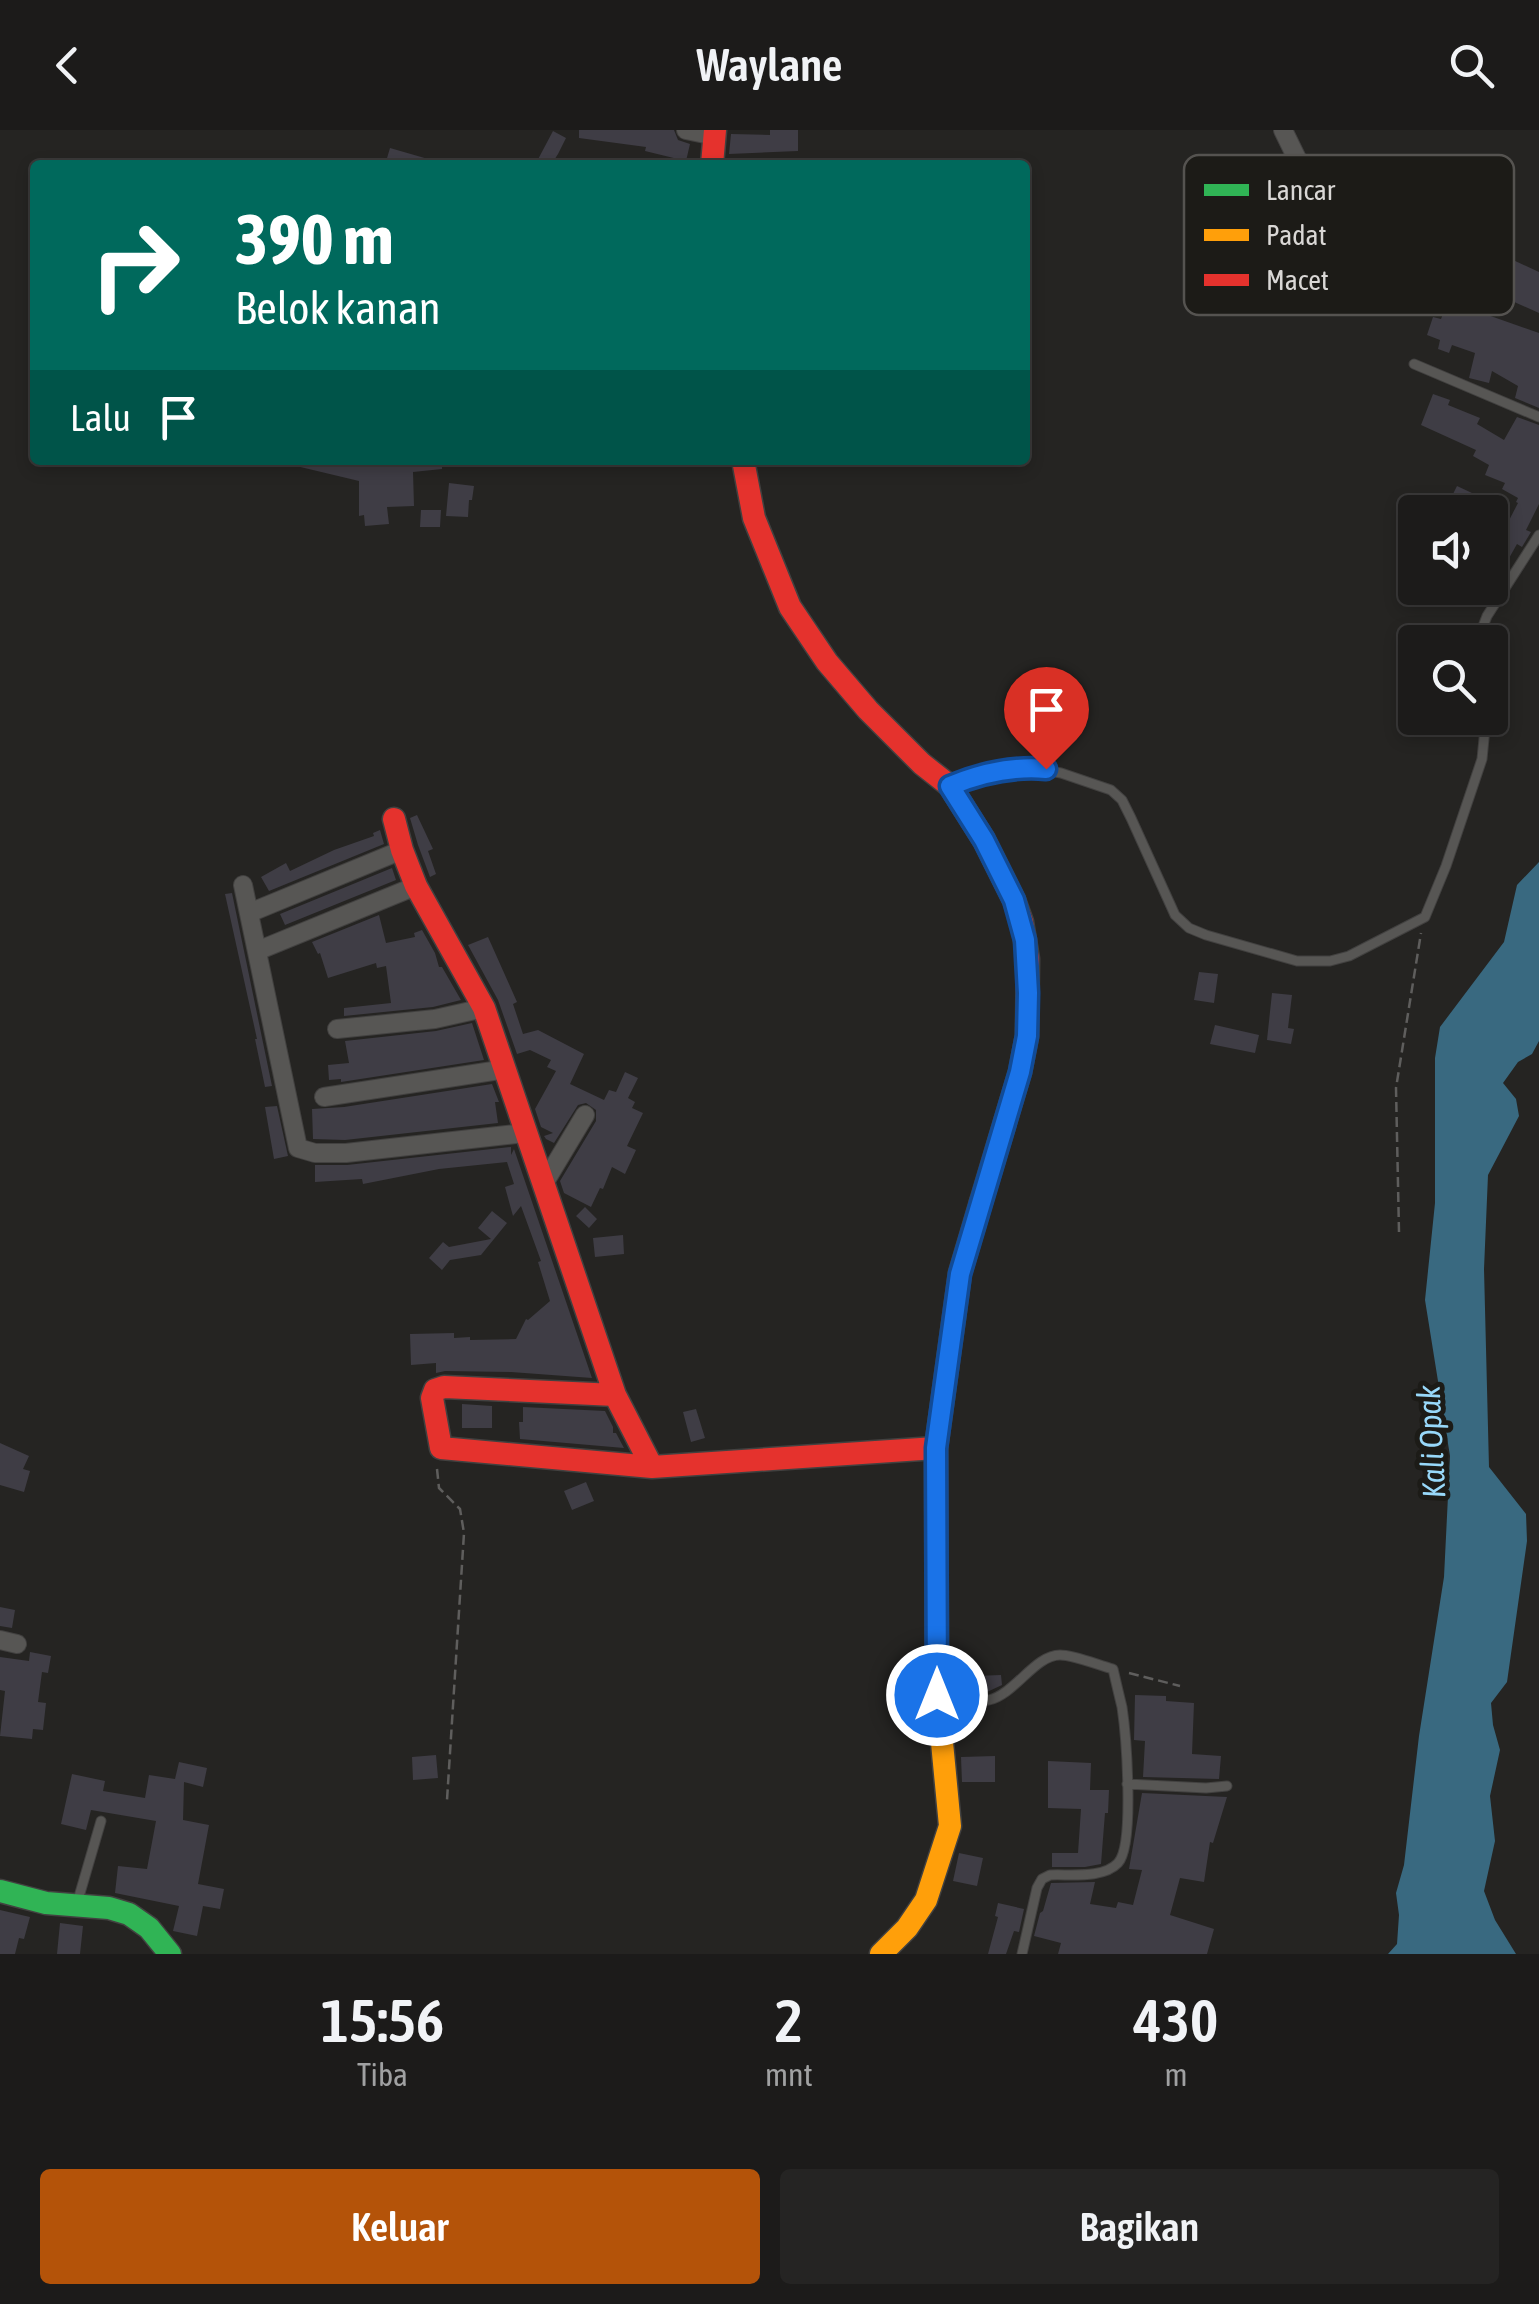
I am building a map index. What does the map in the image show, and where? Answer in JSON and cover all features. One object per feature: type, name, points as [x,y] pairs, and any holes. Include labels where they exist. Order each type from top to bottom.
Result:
[{"type":"street","points":[[686,130],[715,133],[712,160]]},
{"type":"street","points":[[1283,130],[1295,155]]},
{"type":"street","points":[[744,465],[754,518],[790,607],[827,662],[868,710],[950,786],[984,840],[1014,900],[1025,940],[1027,1036],[1020,1072],[960,1274],[936,1448],[937,1695],[950,1826],[926,1900],[882,1954]]},
{"type":"street","points":[[394,819],[416,886],[484,1008],[615,1396],[652,1467]]},
{"type":"street","points":[[250,914],[402,850]]},
{"type":"street","points":[[243,885],[298,1148],[315,1154],[346,1152],[525,1133]]},
{"type":"street","points":[[257,951],[416,886]]},
{"type":"street","points":[[337,1029],[484,1008]]},
{"type":"street","points":[[324,1096],[506,1068]]},
{"type":"street","points":[[543,1185],[585,1115]]},
{"type":"street","points":[[615,1396],[439,1388],[432,1398],[441,1448],[652,1467],[936,1448]]},
{"type":"street","points":[[0,1891],[46,1903],[109,1908],[129,1914],[149,1928],[170,1954]]},
{"type":"lane","points":[[1414,364],[1539,417]]},
{"type":"lane","points":[[1483,625],[1539,535]]},
{"type":"lane","points":[[950,786],[998,770],[1027,767],[1061,773],[1111,790],[1132,818],[1175,914],[1189,928],[1297,961],[1330,962],[1424,917],[1446,866],[1482,759],[1484,735]]},
{"type":"lane","points":[[937,1695],[986,1701],[1006,1692],[1046,1658],[1060,1655],[1113,1669],[1122,1710],[1127,1784],[1126,1843],[1120,1862],[1099,1872],[1042,1878],[1022,1954]]},
{"type":"lane","points":[[1127,1784],[1227,1786]]},
{"type":"lane","points":[[76,1905],[101,1821]]},
{"type":"path","points":[[1399,1232],[1396,1088],[1424,917]]},
{"type":"path","points":[[441,1448],[436,1475],[439,1488],[460,1509],[464,1533],[447,1800]]},
{"type":"path","points":[[1113,1669],[1180,1686]]},
{"type":"water","points":[[1539,862],[1539,1041],[1532,1054],[1518,1062],[1503,1083],[1516,1099],[1519,1116],[1488,1175],[1484,1269],[1489,1467],[1526,1514],[1527,1541],[1507,1682],[1491,1703],[1500,1750],[1490,1796],[1495,1841],[1484,1891],[1495,1920],[1516,1954],[1388,1954],[1397,1944],[1396,1893],[1404,1865],[1444,1577],[1450,1456],[1425,1300],[1435,1203],[1435,1058],[1440,1027],[1504,942],[1517,885]]},
{"type":"building","points":[[579,130],[674,130],[678,140],[690,144],[686,160],[682,160],[645,151],[646,147],[579,138]]},
{"type":"building","points":[[770,130],[798,130],[798,151],[729,154],[731,134],[770,135]]},
{"type":"building","points":[[553,131],[566,138],[554,160],[538,160]]},
{"type":"building","points":[[390,148],[432,160],[386,160]]},
{"type":"building","points":[[1514,260],[1539,272],[1539,313],[1514,302]]},
{"type":"building","points":[[1443,315],[1488,315],[1539,333],[1539,408],[1515,398],[1518,386],[1492,371],[1489,383],[1469,378],[1475,353],[1452,345],[1449,353],[1438,349],[1440,340],[1427,335],[1433,317],[1441,319]]},
{"type":"building","points":[[1433,394],[1480,418],[1477,424],[1504,440],[1517,417],[1539,425],[1539,504],[1526,530],[1531,532],[1522,547],[1517,544],[1508,560],[1508,522],[1518,498],[1502,489],[1505,483],[1485,475],[1489,465],[1473,456],[1476,450],[1421,425]]},
{"type":"building","points":[[292,465],[442,465],[442,469],[413,472],[414,506],[387,507],[389,524],[365,526],[364,515],[359,516],[359,481]]},
{"type":"building","points":[[449,483],[474,486],[468,517],[446,516]]},
{"type":"building","points":[[1457,486],[1472,493],[1471,495],[1452,495]]},
{"type":"building","points":[[421,510],[441,510],[440,527],[420,527]]},
{"type":"building","points":[[417,815],[433,849],[428,851],[436,874],[430,877],[410,818]]},
{"type":"building","points":[[380,830],[384,844],[269,891],[261,877],[286,863],[290,871]]},
{"type":"building","points":[[392,868],[396,880],[285,925],[280,914]]},
{"type":"building","points":[[232,893],[272,1086],[265,1087],[255,1039],[225,894]]},
{"type":"building","points":[[379,915],[386,943],[415,937],[414,933],[422,930],[439,967],[461,1000],[433,1007],[344,1016],[344,1008],[391,1003],[386,966],[377,968],[376,963],[328,978],[312,942]]},
{"type":"building","points":[[488,937],[517,1002],[513,1004],[523,1034],[538,1030],[584,1054],[570,1084],[604,1100],[609,1090],[616,1092],[625,1072],[638,1078],[628,1098],[635,1102],[632,1108],[643,1113],[627,1146],[636,1150],[625,1174],[612,1167],[591,1207],[564,1193],[560,1181],[596,1121],[596,1110],[586,1103],[578,1105],[554,1143],[544,1136],[553,1133],[541,1127],[535,1109],[556,1071],[547,1067],[551,1060],[530,1050],[517,1054],[498,1000],[468,945]]},
{"type":"building","points":[[1199,972],[1218,974],[1214,1003],[1194,1000]]},
{"type":"building","points":[[1272,993],[1292,995],[1288,1028],[1294,1029],[1291,1044],[1267,1040]]},
{"type":"building","points":[[472,1023],[484,1060],[341,1082],[329,1080],[328,1065],[349,1063],[345,1041]]},
{"type":"building","points":[[1215,1025],[1259,1035],[1255,1053],[1210,1044]]},
{"type":"building","points":[[492,1084],[499,1102],[495,1102],[498,1123],[345,1140],[313,1139],[312,1109]]},
{"type":"building","points":[[277,1106],[288,1156],[274,1159],[265,1107]]},
{"type":"building","points":[[511,1147],[592,1378],[511,1372],[436,1373],[436,1363],[411,1365],[410,1334],[454,1333],[454,1338],[470,1340],[516,1339],[526,1319],[550,1301],[538,1262],[541,1261],[521,1206],[513,1216],[505,1187],[514,1184],[507,1162],[439,1169],[363,1184],[362,1179],[315,1182],[315,1165]]},
{"type":"building","points":[[585,1207],[597,1219],[589,1228],[576,1216]]},
{"type":"building","points":[[492,1211],[507,1223],[481,1255],[450,1260],[442,1270],[429,1258],[443,1242],[449,1247],[491,1239],[478,1228]]},
{"type":"building","points":[[623,1235],[624,1254],[595,1257],[593,1238]]},
{"type":"building","points":[[462,1404],[492,1406],[492,1428],[462,1428]]},
{"type":"building","points":[[523,1407],[605,1411],[624,1448],[520,1439]]},
{"type":"building","points":[[696,1409],[705,1438],[691,1442],[683,1412]]},
{"type":"building","points":[[0,1443],[29,1456],[23,1469],[30,1471],[24,1492],[0,1485]]},
{"type":"building","points":[[586,1482],[594,1501],[572,1510],[564,1491]]},
{"type":"building","points":[[0,1607],[15,1610],[12,1628],[0,1626]]},
{"type":"building","points":[[30,1652],[51,1656],[48,1673],[42,1672],[38,1702],[46,1703],[43,1730],[33,1729],[32,1739],[0,1736],[5,1691],[0,1690],[0,1657],[29,1661]]},
{"type":"building","points":[[1001,1675],[1002,1685],[976,1693],[975,1676]]},
{"type":"building","points":[[1135,1695],[1166,1696],[1166,1701],[1194,1703],[1192,1754],[1221,1756],[1219,1779],[1143,1777],[1145,1741],[1134,1740]]},
{"type":"building","points":[[436,1755],[438,1778],[413,1780],[412,1757]]},
{"type":"building","points":[[995,1756],[995,1782],[962,1782],[961,1757]]},
{"type":"building","points":[[1048,1761],[1091,1763],[1090,1790],[1109,1790],[1101,1864],[1052,1867],[1052,1853],[1078,1853],[1081,1809],[1048,1808]]},
{"type":"building","points":[[179,1762],[207,1768],[203,1787],[184,1782],[183,1820],[209,1825],[198,1884],[224,1889],[220,1909],[203,1906],[197,1936],[173,1931],[179,1906],[115,1893],[118,1866],[147,1869],[156,1821],[91,1810],[86,1830],[61,1824],[72,1774],[105,1781],[103,1791],[145,1798],[149,1775],[175,1779]]},
{"type":"building","points":[[1142,1793],[1227,1797],[1213,1843],[1210,1842],[1204,1882],[1180,1878],[1170,1915],[1214,1929],[1207,1954],[1058,1954],[1061,1943],[1034,1936],[1051,1883],[1095,1882],[1090,1904],[1116,1908],[1118,1902],[1133,1905],[1142,1870],[1129,1869]]},
{"type":"building","points":[[959,1853],[983,1858],[977,1886],[953,1881]]},
{"type":"building","points":[[998,1903],[1024,1909],[1019,1932],[1014,1931],[1006,1954],[988,1954],[998,1917]]},
{"type":"building","points":[[0,1910],[30,1917],[15,1954],[0,1954]]},
{"type":"building","points":[[60,1923],[83,1926],[80,1954],[57,1954]]},
{"type":"traffic: fast","points":[[941,1732],[937,1695],[936,1448],[960,1273],[981,1202]]},
{"type":"traffic: fast","points":[[0,1891],[46,1903],[109,1908],[129,1914],[149,1928],[170,1954]]},
{"type":"traffic: slow","points":[[881,1954],[907,1928],[926,1900],[950,1826],[941,1732]]},
{"type":"traffic: jam","points":[[712,160],[715,130]]},
{"type":"traffic: jam","points":[[744,465],[754,518],[790,607],[827,662],[868,710],[950,786],[984,840],[1022,922],[1028,959],[1027,1036],[981,1202]]},
{"type":"traffic: jam","points":[[394,819],[416,886],[484,1008],[615,1395],[652,1467]]},
{"type":"traffic: jam","points":[[615,1395],[444,1387],[435,1390],[432,1398],[441,1448],[652,1467],[936,1448]]},
{"type":"route","points":[[937,1695],[936,1448],[960,1274],[1020,1072],[1027,1036],[1028,993],[1028,959],[1014,900],[984,840],[950,786],[998,770],[1046,769]]},
{"type":"water label","name":"Kali Opak","points":[[1431,1442]]}]
